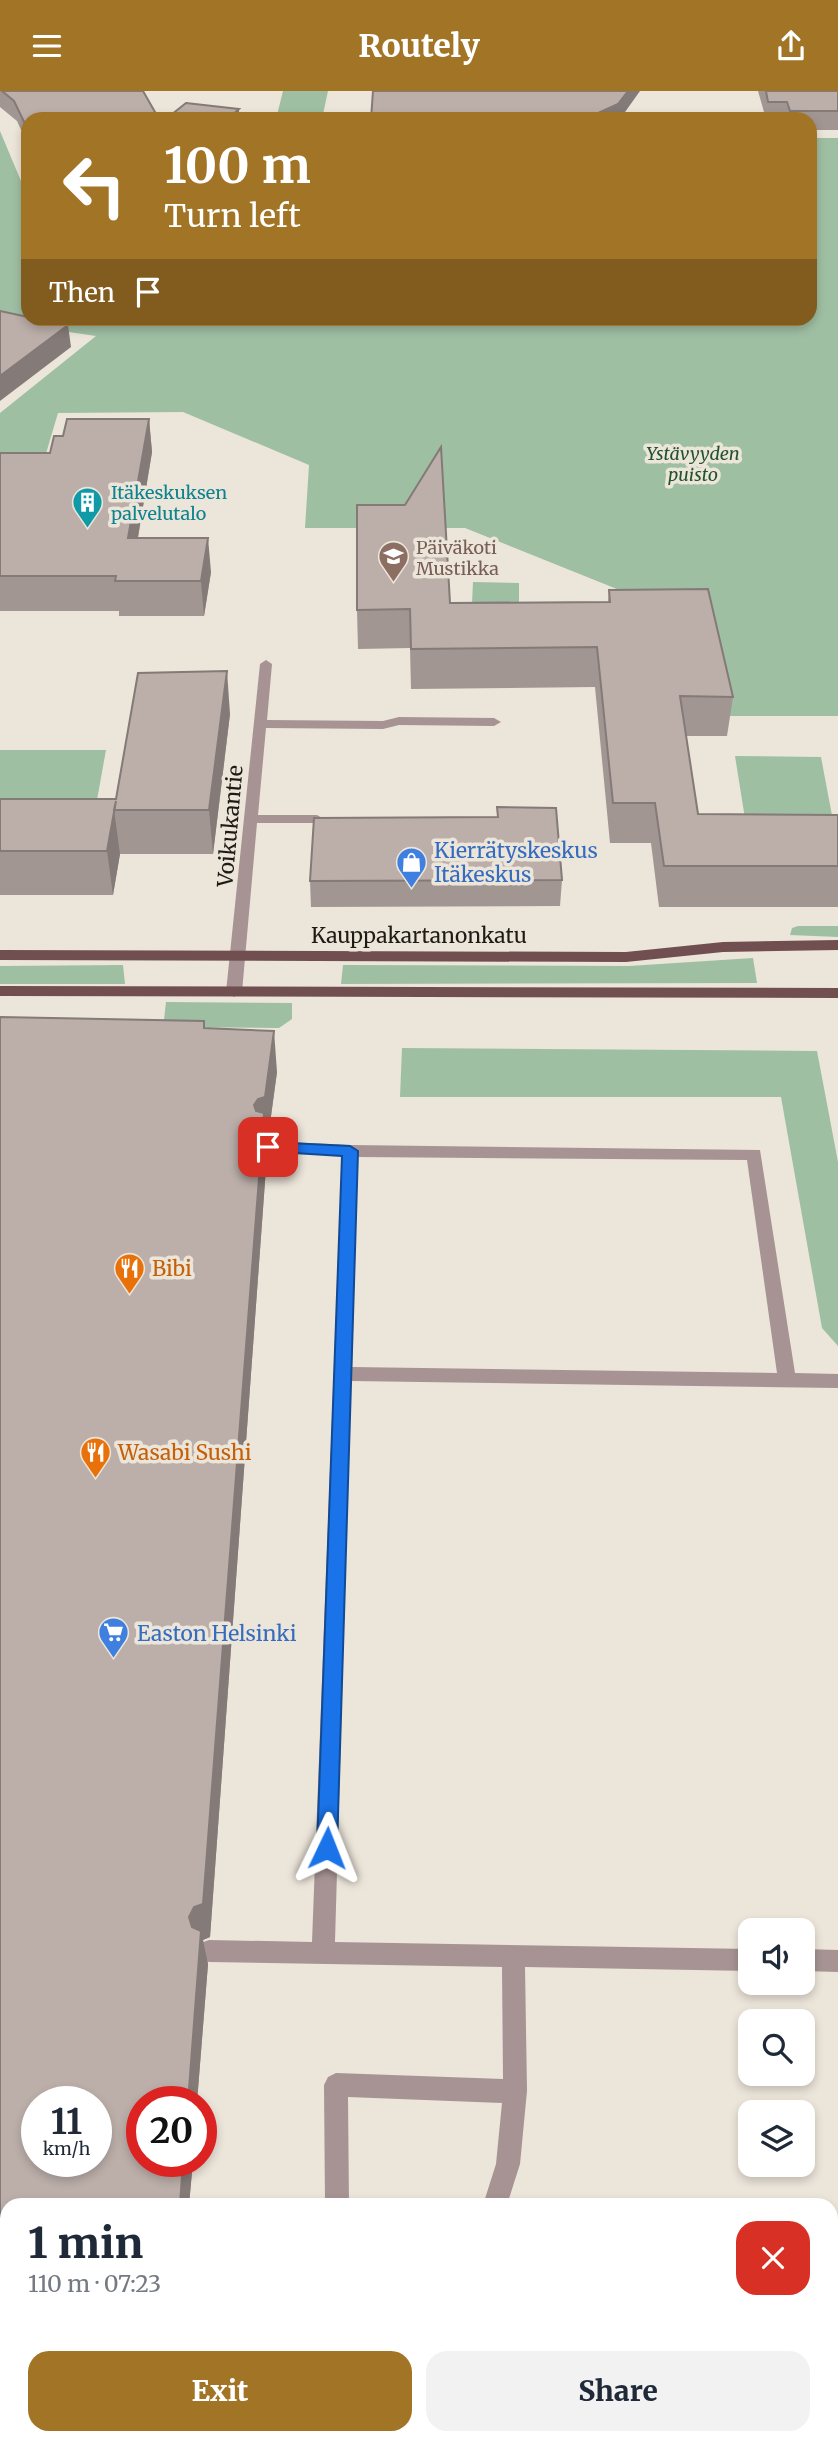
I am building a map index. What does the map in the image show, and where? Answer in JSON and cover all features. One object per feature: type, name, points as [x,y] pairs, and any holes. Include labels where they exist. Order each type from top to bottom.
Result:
[{"type":"main road","name":"Kauppakartanonkatu","points":[[0,955],[626,957],[723,947],[838,945]]},
{"type":"main road","points":[[0,991],[838,993]]},
{"type":"street","name":"Voikukantie","points":[[234,992],[266,664]]},
{"type":"street","points":[[260,724],[494,722]]},
{"type":"street","points":[[251,819],[317,819]]},
{"type":"street","points":[[268,1147],[350,1151],[754,1154],[788,1380]]},
{"type":"street","points":[[323,1952],[350,1151]]},
{"type":"street","points":[[343,1374],[838,1381]]},
{"type":"street","points":[[209,1951],[738,1960]]},
{"type":"street","points":[[497,2198],[508,2164],[515,2091],[513,1957]]},
{"type":"street","points":[[815,1960],[838,1961]]},
{"type":"street","points":[[337,2198],[336,2085],[515,2091]]},
{"type":"green space","points":[[283,91],[328,91],[324,112],[278,112]]},
{"type":"green space","name":"Ystävyyden puisto","points":[[0,131],[21,181],[21,325],[0,322]]},
{"type":"green space","name":"Ystävyyden puisto","points":[[817,138],[838,138],[838,716],[725,716],[709,626],[465,528],[305,528],[309,465],[183,412],[58,413],[37,484],[0,484],[0,413],[96,336],[27,326],[817,326]]},
{"type":"green space","points":[[473,582],[519,583],[519,625],[471,624]]},
{"type":"green space","points":[[0,750],[106,750],[95,811],[0,811]]},
{"type":"green space","points":[[735,756],[821,757],[834,826],[746,825]]},
{"type":"green space","points":[[838,926],[838,937],[790,935],[792,928]]},
{"type":"green space","points":[[753,958],[757,983],[341,984],[343,965],[629,966]]},
{"type":"green space","points":[[123,965],[125,984],[0,984],[0,966]]},
{"type":"green space","points":[[166,1002],[292,1003],[292,1019],[279,1028],[177,1027],[164,1020]]},
{"type":"green space","points":[[402,1048],[817,1051],[838,1162],[838,1346],[822,1328],[781,1097],[400,1097]]},
{"type":"building","points":[[2,91],[143,91],[155,112],[21,112],[21,116],[14,101]]},
{"type":"building","points":[[373,91],[628,91],[618,104],[600,112],[372,112]]},
{"type":"building","points":[[766,91],[838,91],[838,111],[790,111],[787,102],[768,102]]},
{"type":"building","points":[[186,103],[239,109],[236,112],[175,112]]},
{"type":"building","points":[[0,311],[21,316],[21,326],[67,326],[0,376]]},
{"type":"building","points":[[67,419],[149,419],[128,538],[208,538],[201,581],[115,581],[116,576],[0,576],[0,453],[50,453],[54,436],[63,436]]},
{"type":"building","points":[[441,447],[450,603],[610,602],[609,590],[708,589],[733,697],[680,696],[698,814],[838,815],[838,866],[664,866],[655,803],[613,803],[597,647],[411,649],[410,609],[357,610],[357,505],[405,505]]},
{"type":"building","points":[[227,671],[209,810],[114,810],[107,851],[0,851],[0,799],[116,799],[138,673]]},
{"type":"building","points":[[497,807],[556,808],[562,880],[310,881],[314,818],[498,817]]},
{"type":"building","name":"Easton Helsinki","points":[[0,1017],[204,1021],[204,1028],[274,1031],[265,1097],[258,1099],[254,1105],[256,1111],[264,1113],[203,1904],[194,1907],[189,1917],[192,1927],[201,1931],[189,2086],[126,2086],[126,2177],[182,2177],[180,2198],[0,2198]]},
{"type":"place","name":"Itäkeskuksen palvelutalo","points":[[88,529]]},
{"type":"place","name":"Päiväkoti Mustikka","points":[[393,584]]},
{"type":"place","name":"Kierrätyskeskus Itäkeskus","points":[[411,889]]},
{"type":"place","name":"Bibi","points":[[129,1295]]},
{"type":"place","name":"Wasabi Sushi","points":[[95,1479]]},
{"type":"place","name":"Easton Helsinki","points":[[114,1660]]},
{"type":"route","points":[[268,1147],[350,1151],[327,1848]]}]
